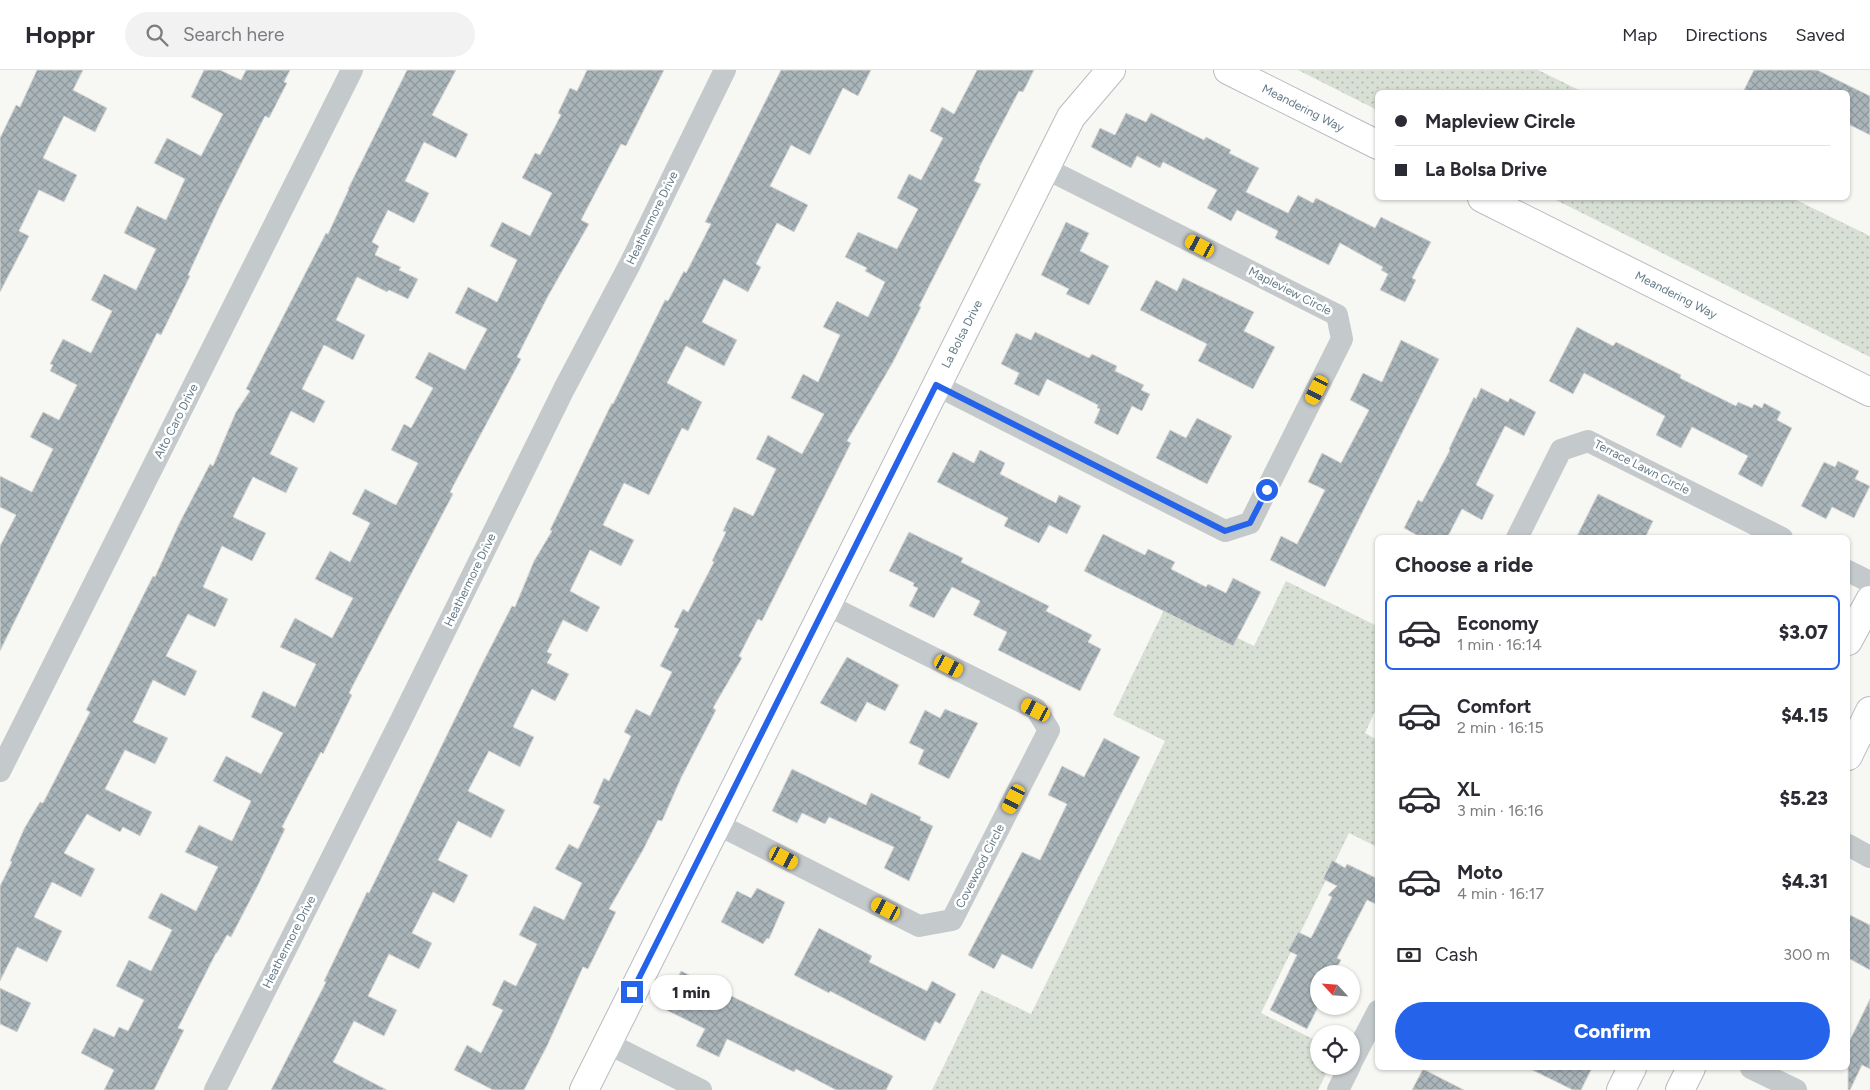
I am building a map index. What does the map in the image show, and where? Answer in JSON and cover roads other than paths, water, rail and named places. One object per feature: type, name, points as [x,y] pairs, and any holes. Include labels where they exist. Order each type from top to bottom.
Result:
[{"type":"street","name":"Alto Caro Drive","points":[[0,771],[352,70]]},
{"type":"street","name":"Heathermore Drive","points":[[215,1090],[402,720],[564,389],[630,264],[725,70]]},
{"type":"street","name":"La Bolsa Drive","points":[[584,1090],[1071,117],[1112,70]]},
{"type":"street","name":"Meandering Way","points":[[1228,70],[1375,144]]},
{"type":"street","name":"Mapleview Circle","points":[[936,385],[1225,531],[1250,523],[1342,339],[1337,315],[1045,168]]},
{"type":"street","name":"Meandering Way","points":[[1486,200],[1870,392]]},
{"type":"street","name":"Terrace Lawn Circle","points":[[1518,535],[1561,450],[1588,441],[1776,535]]},
{"type":"street","points":[[1850,571],[1870,582]]},
{"type":"street","points":[[1850,637],[1870,600]]},
{"type":"street","name":"Covewood Circle","points":[[717,824],[919,926],[952,920],[1049,730],[1036,710],[827,605]]},
{"type":"street","points":[[1850,752],[1870,711]]},
{"type":"street","points":[[1850,846],[1870,857]]},
{"type":"street","points":[[1360,1045],[1375,1016]]},
{"type":"street","points":[[607,1043],[701,1090]]},
{"type":"street","points":[[1621,1090],[1631,1070]]},
{"type":"street","points":[[1680,1090],[1690,1070]]},
{"type":"street","points":[[1756,1070],[1796,1090]]},
{"type":"street","points":[[1338,1090],[1345,1075]]}]
